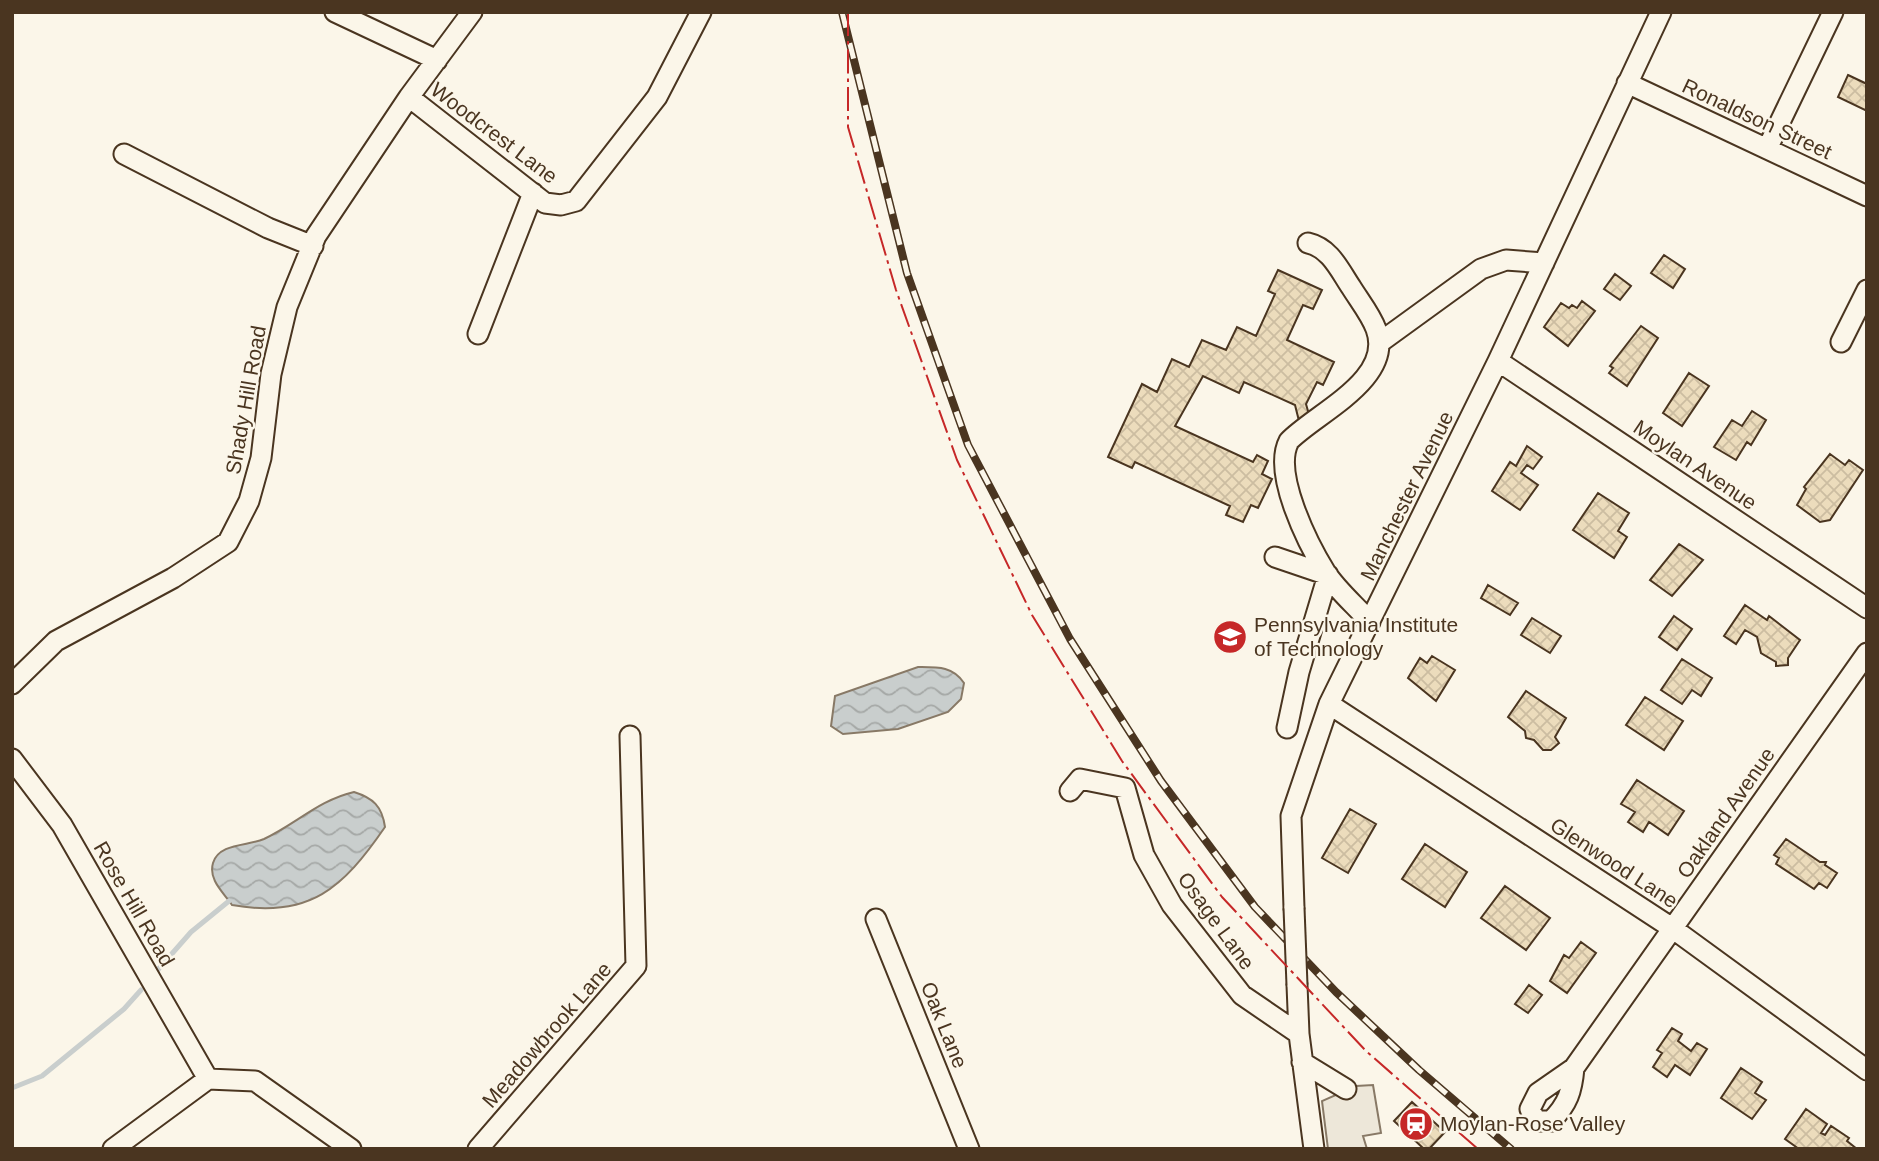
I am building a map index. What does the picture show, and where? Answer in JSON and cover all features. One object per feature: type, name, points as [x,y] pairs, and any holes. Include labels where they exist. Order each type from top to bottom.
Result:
[{"type":"street","points":[[334,12],[437,60]]},
{"type":"street","name":"Shady Hill Road","points":[[12,684],[57,641],[173,578],[228,542],[249,501],[261,458],[271,374],[287,307],[313,246],[409,97],[471,12]]},
{"type":"street","name":"Woodcrest Lane","points":[[409,97],[545,203],[561,205],[576,201],[657,97],[701,12]]},
{"type":"street","name":"Manchester Avenue","points":[[1314,1149],[1299,1034],[1291,816],[1329,704],[1499,361],[1661,12]]},
{"type":"street","points":[[1767,149],[1833,12]]},
{"type":"street","name":"Ronaldson Street","points":[[1627,83],[1867,196]]},
{"type":"street","points":[[124,154],[268,228],[313,246]]},
{"type":"street","points":[[478,334],[533,194]]},
{"type":"street","points":[[1308,243],[1318,245],[1331,256],[1376,328],[1379,343],[1371,367],[1358,386],[1331,410],[1299,431],[1284,450],[1285,468],[1293,503],[1328,575],[1370,622]]},
{"type":"street","points":[[1379,343],[1480,269],[1506,261],[1544,263]]},
{"type":"street","points":[[1841,342],[1867,290]]},
{"type":"street","name":"Moylan Avenue","points":[[1499,361],[1867,608]]},
{"type":"street","points":[[1275,557],[1328,575]]},
{"type":"street","points":[[1287,728],[1299,672],[1328,575]]},
{"type":"street","name":"Oakland Avenue","points":[[1574,1068],[1867,653]]},
{"type":"street","name":"Glenwood Lane","points":[[1329,704],[1672,928],[1867,1070]]},
{"type":"street","name":"Meadowbrook Lane","points":[[478,1149],[636,966],[631,736]]},
{"type":"street","name":"Rose Hill Road","points":[[12,759],[62,825],[208,1079]]},
{"type":"street","name":"Osage Lane","points":[[1070,791],[1080,779],[1125,788],[1144,855],[1172,905],[1242,995],[1299,1034]]},
{"type":"street","name":"Oak Lane","points":[[876,919],[969,1149]]},
{"type":"street","points":[[1302,1062],[1346,1089],[1306,1092]]},
{"type":"street","points":[[113,1149],[208,1079],[255,1081],[351,1149]]},
{"type":"shaded area","points":[[1373,1085],[1381,1133],[1363,1136],[1367,1149],[1328,1149],[1322,1101],[1356,1086]]},
{"type":"water","points":[[918,667],[950,670],[964,683],[961,699],[948,712],[898,729],[843,734],[831,726],[835,696]]},
{"type":"water","points":[[354,792],[376,804],[385,827],[339,882],[304,903],[259,908],[232,905],[213,875],[213,863],[221,852],[264,839],[319,806]]},
{"type":"building","points":[[1848,75],[1867,84],[1867,111],[1838,97]]},
{"type":"building","points":[[1664,255],[1685,269],[1673,288],[1651,273]]},
{"type":"building","points":[[1278,270],[1322,290],[1313,309],[1303,305],[1287,340],[1334,362],[1323,385],[1317,382],[1306,404],[1310,418],[1299,421],[1295,405],[1244,382],[1239,393],[1203,376],[1175,426],[1253,462],[1257,455],[1268,461],[1262,474],[1272,479],[1258,508],[1251,505],[1243,522],[1226,515],[1230,506],[1135,462],[1132,468],[1108,457],[1142,384],[1157,392],[1172,359],[1189,367],[1202,340],[1226,350],[1237,327],[1256,336],[1275,294],[1268,291]]},
{"type":"building","points":[[1615,274],[1631,286],[1620,300],[1604,289]]},
{"type":"building","points":[[1582,301],[1595,311],[1568,346],[1544,327],[1561,303],[1569,308],[1572,305],[1577,308]]},
{"type":"building","points":[[1641,326],[1658,338],[1627,386],[1609,373],[1613,368],[1610,366]]},
{"type":"building","points":[[1689,373],[1709,386],[1682,426],[1663,413]]},
{"type":"building","points":[[1752,411],[1766,420],[1751,445],[1747,442],[1736,460],[1714,447],[1732,420],[1742,426]]},
{"type":"building","points":[[1527,446],[1542,457],[1533,469],[1527,465],[1521,473],[1538,485],[1520,510],[1492,491],[1510,462],[1516,466]]},
{"type":"building","points":[[1830,454],[1845,465],[1849,460],[1863,470],[1830,520],[1820,522],[1797,505],[1806,489],[1804,487]]},
{"type":"building","points":[[1598,493],[1629,513],[1618,531],[1627,537],[1614,558],[1573,530]]},
{"type":"building","points":[[1679,544],[1703,560],[1672,596],[1650,580]]},
{"type":"building","points":[[1488,585],[1518,603],[1510,615],[1481,598]]},
{"type":"building","points":[[1745,605],[1767,620],[1769,616],[1800,640],[1788,658],[1788,665],[1776,666],[1776,662],[1761,653],[1757,637],[1745,630],[1736,644],[1724,636]]},
{"type":"building","points":[[1674,616],[1692,629],[1677,650],[1659,637]]},
{"type":"building","points":[[1532,618],[1561,636],[1550,653],[1521,635]]},
{"type":"building","points":[[1432,656],[1455,670],[1436,701],[1408,678],[1420,658],[1427,663]]},
{"type":"building","points":[[1682,659],[1712,678],[1701,696],[1692,690],[1682,704],[1661,690]]},
{"type":"building","points":[[1526,691],[1566,718],[1555,737],[1559,743],[1551,750],[1543,750],[1534,740],[1526,738],[1525,731],[1508,717]]},
{"type":"building","points":[[1645,697],[1683,721],[1664,750],[1626,725]]},
{"type":"building","points":[[1637,780],[1684,811],[1668,835],[1649,822],[1643,832],[1628,822],[1635,812],[1621,804]]},
{"type":"building","points":[[1350,809],[1376,824],[1348,873],[1322,858]]},
{"type":"building","points":[[1786,839],[1820,862],[1826,862],[1825,865],[1837,873],[1827,888],[1819,883],[1814,889],[1776,864],[1779,858],[1774,855]]},
{"type":"building","points":[[1425,844],[1467,872],[1445,907],[1402,879]]},
{"type":"building","points":[[1505,886],[1550,918],[1526,950],[1481,918]]},
{"type":"building","points":[[1581,942],[1596,953],[1567,993],[1550,981],[1564,955],[1569,958]]},
{"type":"building","points":[[1529,985],[1542,995],[1528,1013],[1515,1004]]},
{"type":"building","points":[[1672,1028],[1682,1034],[1678,1041],[1691,1051],[1697,1043],[1707,1049],[1690,1075],[1675,1065],[1667,1077],[1653,1067],[1662,1053],[1657,1050]]},
{"type":"building","points":[[1741,1068],[1762,1082],[1755,1093],[1766,1100],[1752,1119],[1721,1098]]},
{"type":"building","name":"Moylan-Rose Valley","points":[[1412,1102],[1445,1132],[1429,1149],[1424,1149],[1394,1121]]},
{"type":"building","points":[[1806,1109],[1827,1124],[1821,1133],[1825,1135],[1831,1126],[1849,1138],[1847,1141],[1857,1149],[1799,1149],[1785,1139]]},
{"type":"waterway","points":[[155,973],[191,932],[229,901]]},
{"type":"waterway","points":[[12,1088],[42,1076],[124,1009],[141,990]]},
{"type":"railway","points":[[842,12],[907,273],[968,445],[1070,639],[1161,781],[1255,907],[1336,992],[1419,1070],[1511,1149]]},
{"type":"power","points":[[848,12],[848,127],[896,290],[957,460],[1032,615],[1122,761],[1222,897],[1366,1051],[1478,1149]]},
{"type":"place","name":"Pennsylvania Institute of Technology","points":[[1230,637]]},
{"type":"place","name":"Moylan-Rose Valley","points":[[1416,1124]]}]
